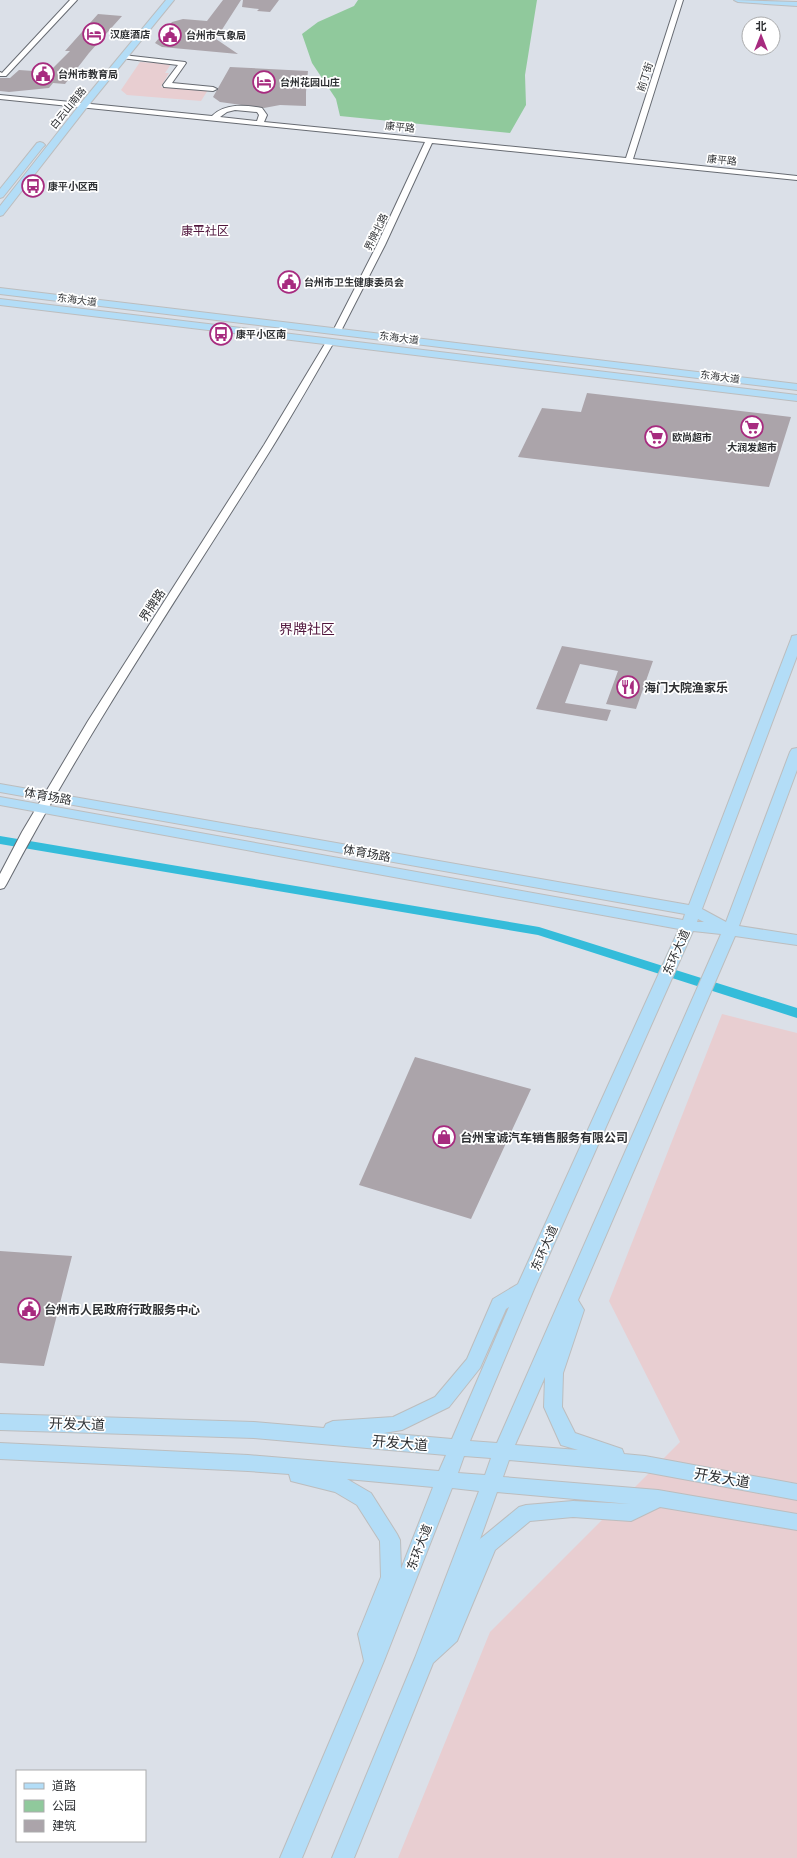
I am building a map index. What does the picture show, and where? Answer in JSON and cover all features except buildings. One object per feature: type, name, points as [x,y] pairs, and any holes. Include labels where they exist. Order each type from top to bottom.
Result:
[{"type":"main road","points":[[100,71],[158,0]]},
{"type":"main road","name":"白云山南路","points":[[0,213],[84,105],[170,0]]},
{"type":"main road","points":[[738,0],[797,4]]},
{"type":"main road","name":"白云山南路","points":[[70,107],[81,93]]},
{"type":"main road","name":"白云山南路","points":[[1,192],[47,135]]},
{"type":"main road","name":"东海大道","points":[[0,290],[797,387]]},
{"type":"main road","name":"东海大道","points":[[1,302],[797,398]]},
{"type":"main road","name":"东环大道","points":[[291,1858],[374,1661],[458,1448],[525,1289],[688,926],[797,639]]},
{"type":"main road","points":[[343,1858],[425,1658],[503,1452],[730,930],[793,773],[797,752]]},
{"type":"main road","name":"体育场路","points":[[0,788],[46,802],[688,926],[730,930],[797,940]]},
{"type":"main road","name":"体育场路","points":[[0,801],[46,802],[694,911],[730,930]]},
{"type":"main road","points":[[254,1430],[325,1430],[394,1426],[442,1402],[474,1363],[500,1304],[525,1289]]},
{"type":"main road","points":[[569,1300],[575,1310],[554,1373],[553,1407],[565,1433],[568,1439],[645,1464]]},
{"type":"main road","name":"开发大道","points":[[0,1422],[254,1430],[645,1464],[797,1492]]},
{"type":"main road","points":[[0,1451],[248,1463],[446,1479],[658,1498],[797,1522]]},
{"type":"main road","points":[[248,1463],[340,1485],[364,1499],[390,1540],[391,1577],[368,1634],[374,1661]]},
{"type":"main road","points":[[425,1658],[450,1635],[487,1545],[526,1513],[573,1509],[630,1513],[658,1498]]},
{"type":"street","points":[[0,74],[4,75],[74,0]]},
{"type":"street","name":"前丁街","points":[[629,160],[680,0]]},
{"type":"street","points":[[123,57],[182,63],[167,85],[212,89]]},
{"type":"street","name":"康平路","points":[[0,97],[70,107],[84,105],[797,178]]},
{"type":"street","points":[[215,118],[220,111],[230,108],[259,110],[264,115],[260,123]]},
{"type":"street","name":"界牌北路","points":[[337,331],[381,245],[430,140]]},
{"type":"street","name":"界牌路","points":[[0,885],[93,721],[270,445],[330,342]]},
{"type":"shaded area","points":[[140,62],[171,64],[165,73],[169,73],[161,87],[208,90],[201,101],[127,95],[121,90]]},
{"type":"shaded area","points":[[722,1014],[797,1033],[797,1858],[398,1858],[490,1632],[680,1442],[609,1301]]},
{"type":"green space","points":[[358,0],[537,0],[525,75],[526,105],[510,133],[340,116],[336,99],[312,63],[302,34],[318,22],[354,6]]},
{"type":"waterway","points":[[0,840],[539,931],[797,1013]]},
{"type":"place","name":"汉庭酒店","points":[[94,34]]},
{"type":"place","name":"台州市气象局","points":[[170,35]]},
{"type":"place","name":"台州市教育局","points":[[43,74]]},
{"type":"place","name":"台州花园山庄","points":[[264,82]]},
{"type":"place","name":"康平小区西","points":[[33,186]]},
{"type":"place","name":"台州市卫生健康委员会","points":[[289,282]]},
{"type":"place","name":"康平小区南","points":[[221,334]]},
{"type":"place","name":"大润发超市","points":[[752,427]]},
{"type":"place","name":"欧尚超市","points":[[656,437]]},
{"type":"place","name":"海门大院渔家乐","points":[[628,687]]},
{"type":"place","name":"台州宝诚汽车销售服务有限公司","points":[[444,1137]]},
{"type":"place","name":"台州市人民政府行政服务中心","points":[[29,1309]]},
{"type":"district","name":"康平社区","points":[[205,230]]},
{"type":"district","name":"界牌社区","points":[[307,629]]}]
